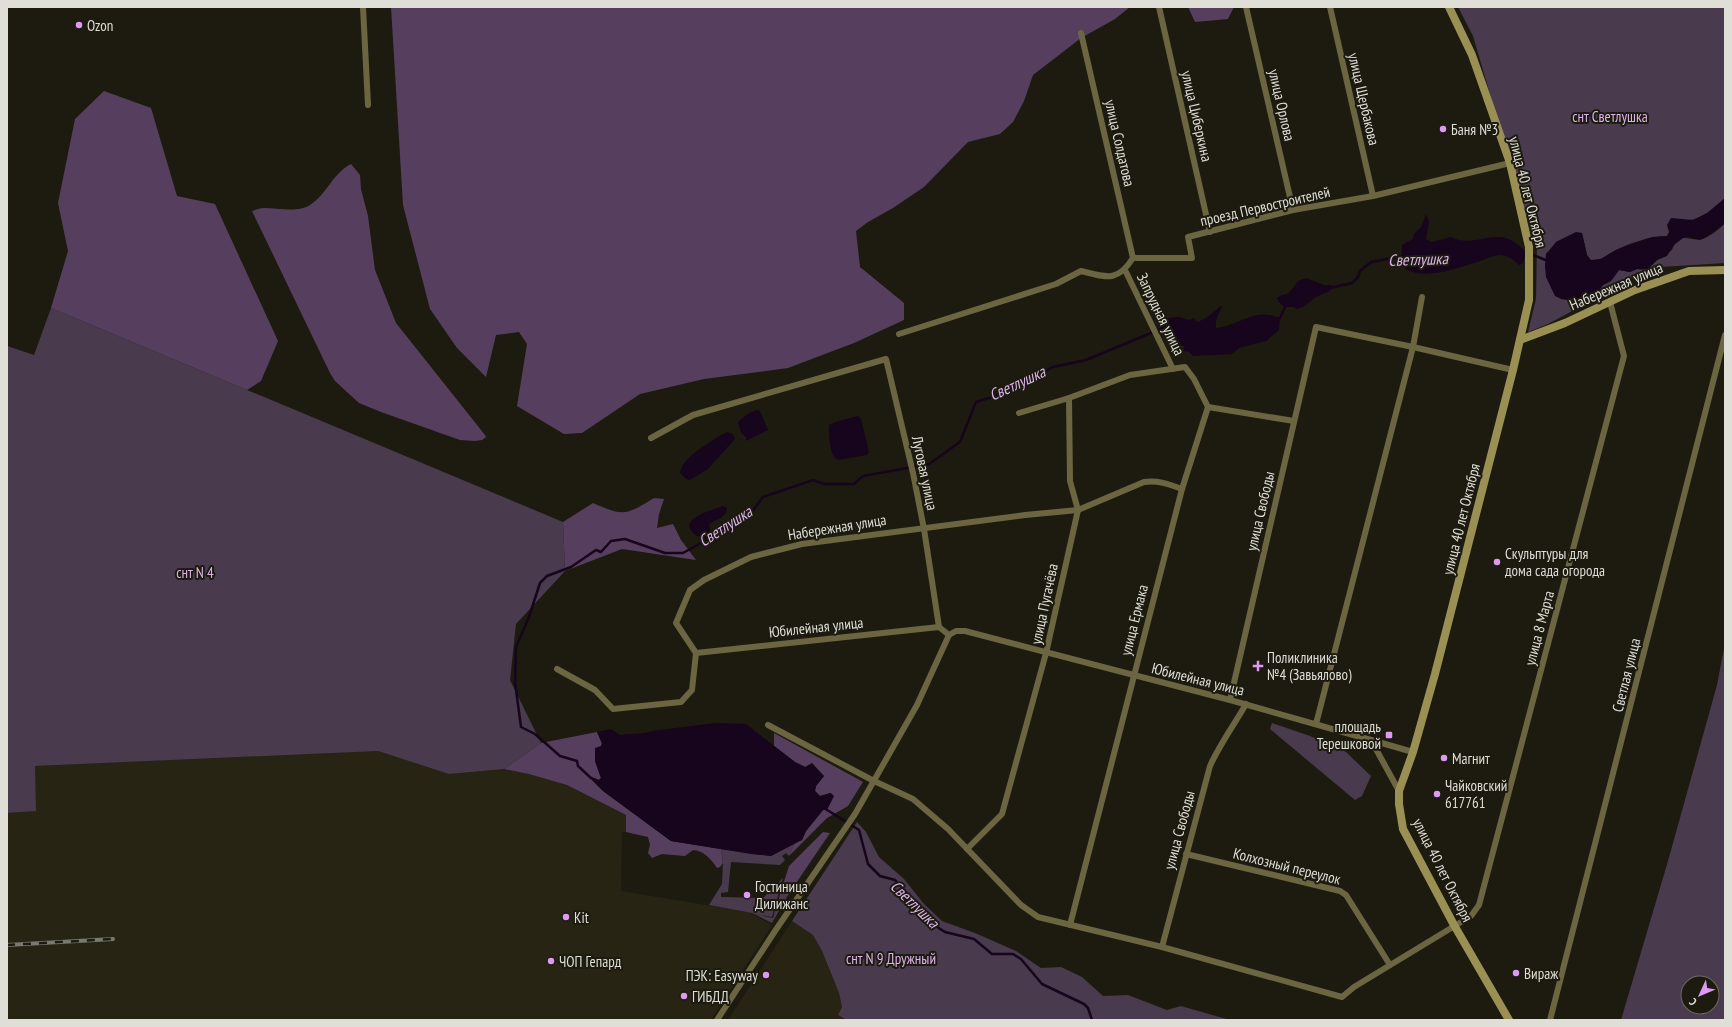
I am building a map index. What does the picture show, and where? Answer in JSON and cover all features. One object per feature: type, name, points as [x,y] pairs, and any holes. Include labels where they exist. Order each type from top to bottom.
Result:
[{"type":"main road","name":"улица 40 лет Октября","points":[[1449,7],[1472,55],[1510,163],[1529,247],[1529,300],[1513,370],[1437,667],[1413,752],[1399,791],[1398,804],[1403,829],[1454,925],[1509,1020]]},
{"type":"main road","name":"Набережная улица","points":[[1520,340],[1565,323],[1635,290],[1689,271],[1725,270]]},
{"type":"street","points":[[363,7],[368,105]]},
{"type":"street","name":"улица Циберкина","points":[[1159,7],[1210,232]]},
{"type":"street","name":"улица Орлова","points":[[1246,7],[1293,210]]},
{"type":"street","name":"улица Щербакова","points":[[1330,7],[1373,196]]},
{"type":"street","name":"улица Солдатова","points":[[1081,33],[1133,258]]},
{"type":"street","name":"проезд Первостроителей","points":[[1133,258],[1192,258],[1188,237],[1293,210],[1373,196],[1510,163]]},
{"type":"street","points":[[899,334],[1056,284],[1081,271],[1108,277],[1125,270],[1133,258]]},
{"type":"street","name":"Запрудная улица","points":[[1125,270],[1173,369]]},
{"type":"street","points":[[1316,724],[1413,347],[1422,297]]},
{"type":"street","name":"улица 8 Марта","points":[[768,726],[874,781],[913,799],[948,829],[1021,905],[1038,917],[1162,947],[1342,997],[1354,987],[1471,916],[1479,905],[1624,356],[1610,302]]},
{"type":"street","name":"улица Свободы","points":[[1230,700],[1316,327],[1413,347]]},
{"type":"street","name":"Светлая улица","points":[[1550,1020],[1725,335]]},
{"type":"street","points":[[1413,347],[1513,370]]},
{"type":"street","name":"Луговая улица","points":[[651,438],[694,415],[886,359],[913,473],[924,529],[939,627]]},
{"type":"street","points":[[1019,413],[1069,398],[1130,375],[1185,367],[1194,379],[1208,408],[1294,421]]},
{"type":"street","name":"улица Пугачёва","points":[[967,849],[1002,814],[1046,653],[1078,510],[1070,481],[1069,398]]},
{"type":"street","name":"улица Ермака","points":[[1070,925],[1182,489],[1208,408]]},
{"type":"street","name":"Набережная улица","points":[[696,653],[676,623],[690,590],[704,580],[751,557],[802,544],[1025,515],[1078,510],[1144,482],[1152,481],[1166,483],[1182,489]]},
{"type":"street","points":[[717,1020],[855,814],[917,705],[949,635],[939,627]]},
{"type":"street","name":"Юбилейная улица","points":[[696,653],[939,627]]},
{"type":"street","name":"Юбилейная улица","points":[[949,635],[956,631],[965,631],[1133,676],[1246,704],[1413,752]]},
{"type":"street","points":[[557,669],[595,690],[613,709],[682,702],[692,690],[696,653]]},
{"type":"street","name":"улица Свободы","points":[[1162,947],[1210,766],[1218,748],[1234,726],[1246,704]]},
{"type":"street","points":[[1371,740],[1399,791]]},
{"type":"street","name":"Колхозный переулок","points":[[1186,854],[1340,891],[1346,895],[1390,965]]},
{"type":"shaded area","points":[[391,7],[1130,7],[1115,19],[1081,38],[1033,75],[1024,101],[1013,122],[1000,134],[968,142],[924,187],[856,231],[860,267],[904,303],[904,320],[854,343],[788,368],[704,379],[640,394],[582,433],[564,434],[517,406],[527,344],[519,332],[496,335],[486,377],[457,348],[430,309],[403,205]]},
{"type":"shaded area","points":[[1188,7],[1234,7],[1228,19],[1195,22]]},
{"type":"shaded area","points":[[104,91],[151,108],[177,196],[215,204],[278,341],[261,381],[247,390],[51,308],[68,251],[58,203],[75,119]]},
{"type":"shaded area","points":[[351,164],[360,175],[361,189],[368,216],[375,270],[396,323],[485,435],[486,437],[482,440],[460,440],[381,412],[359,403],[335,381],[252,211],[262,208],[288,210],[300,209],[310,205],[321,195],[339,173]]},
{"type":"shaded area","points":[[654,498],[664,499],[659,514],[657,528],[673,524],[681,540],[696,560],[622,549],[565,571],[563,522],[593,503],[612,511],[625,512],[631,511]]},
{"type":"shaded area","points":[[597,732],[602,744],[595,761],[601,778],[599,780],[589,777],[603,791],[671,841],[721,849],[723,863],[720,867],[717,868],[707,856],[697,850],[693,850],[685,856],[662,854],[652,858],[648,853],[650,845],[648,837],[626,832],[626,815],[567,785],[529,774],[504,769],[541,743]]},
{"type":"shaded area","points":[[774,733],[863,782],[848,806],[827,818],[789,856],[795,842],[802,840],[806,831],[823,810],[827,809],[830,793],[820,796],[815,791],[816,786],[824,776],[795,762],[774,746]]},
{"type":"shaded area","points":[[378,751],[449,774],[504,769],[529,774],[567,785],[626,815],[626,832],[622,832],[621,891],[748,912],[772,925],[711,1020],[7,1020],[7,813],[35,811],[35,766]]},
{"type":"shaded area","points":[[823,832],[830,833],[788,895],[785,895],[781,891],[789,866]]},
{"type":"shaded area","points":[[792,921],[813,935],[822,951],[839,993],[842,1007],[838,1015],[847,1020],[728,1020]]},
{"type":"green space","name":"снт Светлушка","points":[[1458,7],[1725,7],[1725,198],[1711,211],[1699,217],[1681,220],[1667,236],[1634,242],[1621,247],[1598,260],[1590,260],[1587,255],[1582,233],[1576,233],[1556,242],[1573,301],[1598,292],[1603,285],[1611,281],[1619,270],[1630,272],[1637,269],[1643,270],[1672,250],[1678,240],[1685,238],[1697,240],[1707,237],[1725,223],[1725,263],[1661,267],[1635,277],[1548,324],[1528,332],[1536,299],[1537,244],[1534,244],[1473,36]]},
{"type":"green space","name":"снт N 4","points":[[51,308],[563,522],[565,571],[516,624],[510,680],[541,743],[504,769],[449,774],[378,751],[35,766],[36,811],[7,813],[7,346],[34,355]]},
{"type":"green space","points":[[1725,643],[1725,1020],[1621,1020],[1668,861],[1717,685]]},
{"type":"green space","points":[[1272,723],[1310,736],[1346,752],[1371,776],[1362,796],[1355,800],[1270,729]]},
{"type":"green space","name":"снт N 9 Дружный","points":[[857,822],[866,832],[879,857],[904,879],[924,904],[942,921],[975,933],[1016,951],[1041,968],[1061,967],[1082,977],[1103,996],[1128,995],[1167,1010],[1181,1006],[1230,1020],[847,1020],[838,1015],[842,1007],[839,993],[822,951],[813,935],[792,921]]},
{"type":"green space","points":[[795,842],[789,856],[786,853],[782,856],[785,860],[780,865],[731,862],[728,892],[721,893],[721,897],[763,898],[783,878],[772,917],[709,905],[722,884],[723,862],[721,849],[771,856]]},
{"type":"green space","points":[[781,891],[785,895],[788,895],[772,923],[754,914],[773,918]]},
{"type":"water","points":[[1725,198],[1725,223],[1705,238],[1700,240],[1688,237],[1683,238],[1674,245],[1667,256],[1657,260],[1648,269],[1637,269],[1630,272],[1619,270],[1611,281],[1603,285],[1595,295],[1573,301],[1561,299],[1555,296],[1546,277],[1545,266],[1546,254],[1556,242],[1576,232],[1582,233],[1587,255],[1591,260],[1601,259],[1616,250],[1637,242],[1652,237],[1667,236],[1669,232],[1667,225],[1671,218],[1693,220],[1707,213]]},
{"type":"water","points":[[1426,214],[1429,222],[1426,239],[1432,242],[1451,237],[1457,240],[1469,241],[1493,237],[1504,237],[1514,242],[1526,252],[1523,263],[1519,265],[1509,257],[1499,255],[1452,270],[1429,274],[1409,271],[1401,265],[1402,245],[1413,239],[1414,234],[1421,227]]},
{"type":"water","points":[[1306,278],[1324,285],[1332,285],[1330,291],[1316,297],[1303,307],[1296,309],[1294,307],[1284,307],[1277,300],[1279,299],[1276,299],[1289,293],[1298,281]]},
{"type":"water","points":[[1221,306],[1222,307],[1216,320],[1216,328],[1263,314],[1280,318],[1279,330],[1266,341],[1239,348],[1232,354],[1193,356],[1189,352],[1184,351],[1184,346],[1178,345],[1179,341],[1172,342],[1168,334],[1167,318],[1179,317],[1189,320],[1194,318],[1198,322],[1206,318]]},
{"type":"water","points":[[757,410],[760,411],[768,430],[746,441],[746,437],[741,433],[738,422],[749,413]]},
{"type":"water","points":[[858,416],[861,419],[869,452],[867,455],[838,460],[835,458],[831,450],[829,425]]},
{"type":"water","points":[[727,432],[733,434],[735,439],[708,469],[690,480],[686,479],[680,473],[682,467],[691,456],[703,446]]},
{"type":"water","points":[[723,506],[727,508],[727,511],[721,518],[709,524],[710,531],[714,533],[731,520],[733,520],[734,526],[731,531],[709,545],[705,538],[699,537],[691,530],[691,521],[695,517],[707,511]]},
{"type":"water","points":[[715,723],[746,724],[795,762],[805,767],[812,763],[824,776],[816,786],[815,791],[820,796],[831,793],[834,796],[827,810],[823,810],[806,831],[802,840],[771,856],[671,841],[603,791],[587,775],[599,780],[601,778],[595,761],[595,748],[601,746],[602,743],[597,732],[611,729],[620,735]]},
{"type":"waterway","name":"Светлушка","points":[[1531,254],[1548,261]]},
{"type":"waterway","name":"Светлушка","points":[[1330,288],[1352,283],[1358,277],[1360,271],[1371,262],[1403,256]]},
{"type":"waterway","name":"Светлушка","points":[[1278,320],[1286,305]]},
{"type":"waterway","name":"Светлушка","points":[[731,526],[751,513],[763,497],[813,480],[824,484],[854,484],[863,476],[929,464],[960,442],[976,402],[1002,394],[1053,367],[1086,360],[1168,326],[1170,327]]},
{"type":"waterway","name":"Светлушка","points":[[591,778],[578,766],[577,761],[560,756],[535,734],[521,727],[515,682],[516,647],[529,617],[540,583],[547,576],[571,567],[596,550],[601,552],[611,541],[625,539],[665,553],[683,553],[708,539]]},
{"type":"waterway","name":"Светлушка","points":[[824,808],[859,830],[868,864],[880,876],[895,880],[906,892],[909,899],[934,925],[945,932],[974,939],[992,954],[1013,954],[1021,959],[1042,984],[1084,1004],[1088,1008],[1092,1020]]},
{"type":"railway","points":[[7,945],[113,939]]},
{"type":"place","name":"Ozon","points":[[79,25]]},
{"type":"place","name":"Баня №3","points":[[1443,129]]},
{"type":"place","name":"Скульптуры для дома сада огорода","points":[[1497,562]]},
{"type":"place","name":"Поликлиника №4 (Завьялово)","points":[[1258,666]]},
{"type":"place","name":"площадь Терешковой","points":[[1389,735]]},
{"type":"place","name":"Магнит","points":[[1444,758]]},
{"type":"place","name":"Чайковский 617761","points":[[1437,794]]},
{"type":"place","name":"Гостиница Дилижанс","points":[[747,895]]},
{"type":"place","name":"Kit","points":[[566,917]]},
{"type":"place","name":"ЧОП Гепард","points":[[551,961]]},
{"type":"place","name":"Вираж","points":[[1516,973]]},
{"type":"place","name":"ПЭК: Easyway","points":[[766,975]]},
{"type":"place","name":"ГИБДД","points":[[684,996]]}]
